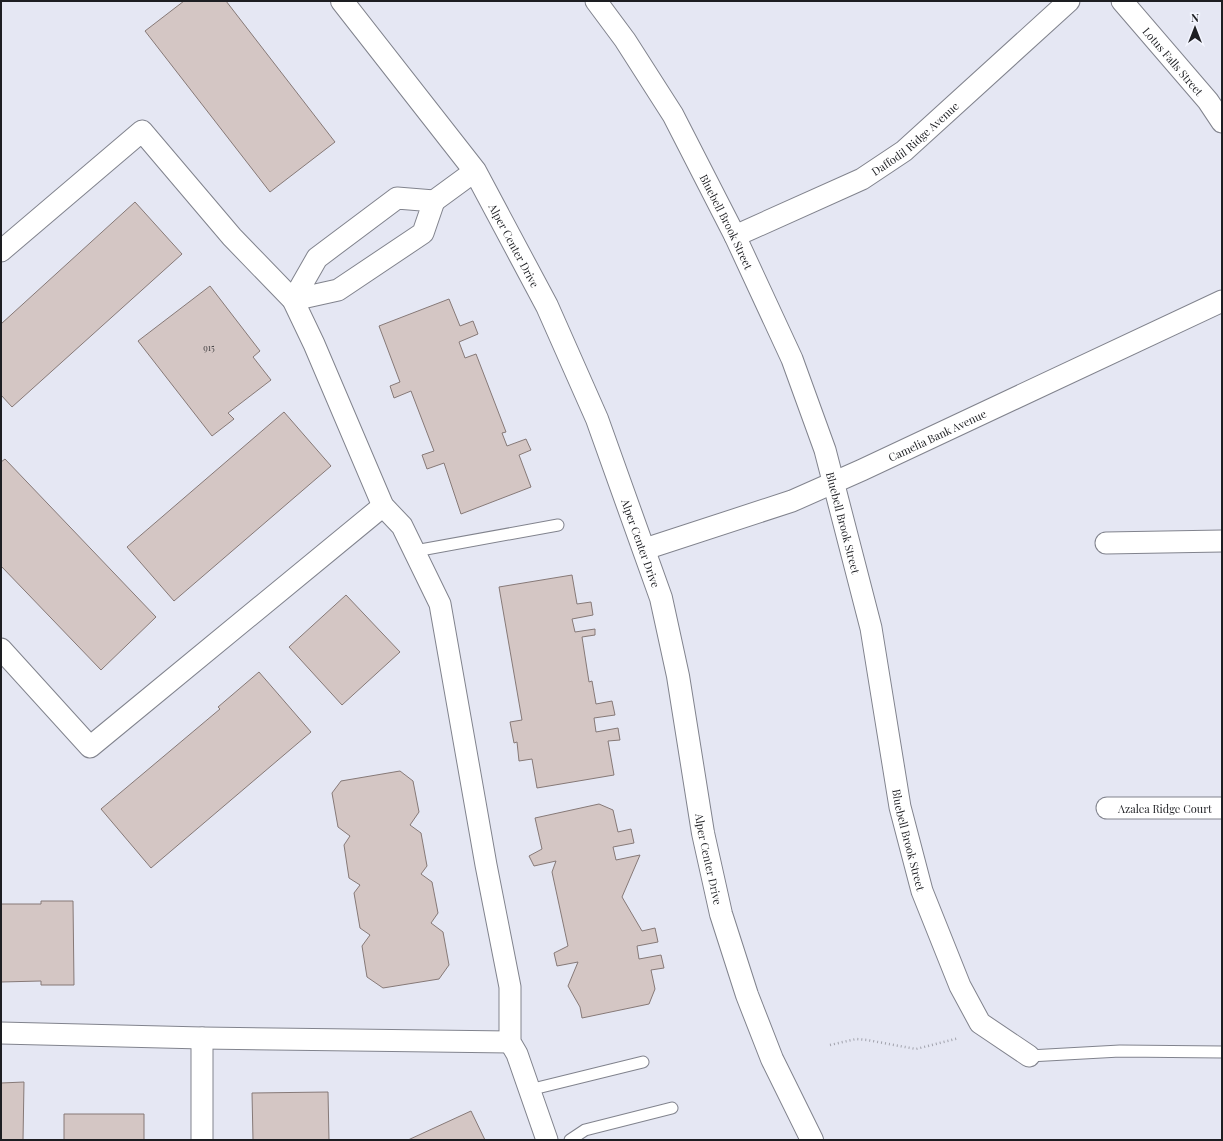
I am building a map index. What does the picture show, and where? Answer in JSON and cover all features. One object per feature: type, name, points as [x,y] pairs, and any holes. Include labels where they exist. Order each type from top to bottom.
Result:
[{"type":"street","name":"Alper Center Drive","points":[[342,1],[475,171],[547,306],[597,419],[661,598],[678,676],[703,832],[721,914],[747,995],[772,1059],[812,1140]]},
{"type":"street","name":"Bluebell Brook Street","points":[[596,1],[625,40],[673,115],[735,236],[792,358],[825,450],[871,628],[900,807],[922,891],[960,986],[980,1023],[1029,1056]]},
{"type":"street","name":"Daffodil Ridge Avenue","points":[[735,236],[862,179],[904,151],[1069,1]]},
{"type":"street","name":"Lotus Falls Street","points":[[1122,1],[1208,102],[1222,122]]},
{"type":"street","points":[[1,251],[142,131],[232,237],[293,300],[383,506],[402,526],[440,604],[486,864],[510,987],[510,1042],[517,1054],[528,1090],[547,1140]]},
{"type":"street","points":[[293,300],[338,290],[423,233],[434,201],[475,171]]},
{"type":"street","points":[[293,300],[317,258],[397,198],[434,201]]},
{"type":"street","name":"Camelia Bank Avenue","points":[[644,549],[792,501],[1222,301]]},
{"type":"street","points":[[1,650],[90,747],[383,506]]},
{"type":"street","points":[[1106,543],[1222,541]]},
{"type":"street","name":"Azalea Ridge Court","points":[[1107,808],[1222,808]]},
{"type":"street","points":[[1,1032],[202,1038],[510,1042]]},
{"type":"street","points":[[202,1038],[202,1140]]},
{"type":"lane","points":[[415,552],[558,525]]},
{"type":"lane","points":[[1029,1056],[1120,1051],[1222,1052]]},
{"type":"lane","points":[[528,1090],[643,1062]]},
{"type":"lane","points":[[570,1140],[585,1130],[672,1108]]},
{"type":"path","points":[[830,1045],[856,1039],[916,1049],[959,1038]]},
{"type":"building","points":[[184,1],[226,1],[335,142],[270,192],[145,31]]},
{"type":"building","points":[[135,202],[182,254],[12,407],[1,395],[1,324]]},
{"type":"building","points":[[210,286],[260,351],[253,357],[271,380],[228,413],[234,419],[212,436],[138,341]]},
{"type":"building","points":[[449,299],[460,326],[473,321],[478,334],[459,342],[465,358],[476,354],[506,432],[502,433],[507,446],[526,439],[531,450],[519,455],[531,487],[461,514],[444,463],[427,469],[422,455],[434,451],[411,391],[394,398],[390,386],[400,382],[379,326]]},
{"type":"building","points":[[284,412],[331,466],[174,601],[127,547]]},
{"type":"building","points":[[5,459],[156,617],[101,670],[1,566],[1,462]]},
{"type":"building","points":[[572,575],[577,604],[591,602],[593,615],[572,619],[575,632],[595,629],[595,635],[582,637],[589,682],[592,681],[596,704],[612,701],[615,715],[594,718],[596,732],[618,728],[620,740],[608,741],[614,775],[537,788],[532,759],[519,761],[517,742],[514,743],[510,722],[522,720],[499,587]]},
{"type":"building","points":[[346,595],[400,652],[342,705],[289,647]]},
{"type":"building","points":[[259,672],[311,732],[151,868],[101,809],[220,709],[218,707]]},
{"type":"building","points":[[400,771],[413,781],[419,812],[410,825],[421,833],[427,866],[421,874],[432,882],[438,913],[431,923],[443,932],[449,965],[439,979],[383,988],[367,977],[362,946],[370,935],[360,928],[354,893],[360,885],[349,878],[344,845],[350,836],[338,827],[332,793],[341,781]]},
{"type":"building","points":[[599,804],[613,810],[618,832],[631,829],[634,843],[613,847],[616,860],[640,855],[622,897],[642,931],[655,928],[658,942],[637,946],[639,959],[661,955],[664,968],[651,970],[655,989],[649,1004],[582,1018],[580,1007],[568,986],[578,962],[557,966],[554,953],[568,946],[552,872],[556,861],[534,866],[529,856],[542,849],[535,818]]},
{"type":"building","points":[[41,901],[73,901],[74,985],[41,985],[41,981],[1,982],[1,904],[41,904]]},
{"type":"building","points":[[24,1082],[23,1140],[1,1140],[1,1083]]},
{"type":"building","points":[[328,1092],[329,1140],[253,1140],[252,1093]]},
{"type":"building","points":[[471,1111],[485,1140],[408,1140]]},
{"type":"building","points":[[64,1114],[144,1114],[144,1140],[64,1140]]}]
